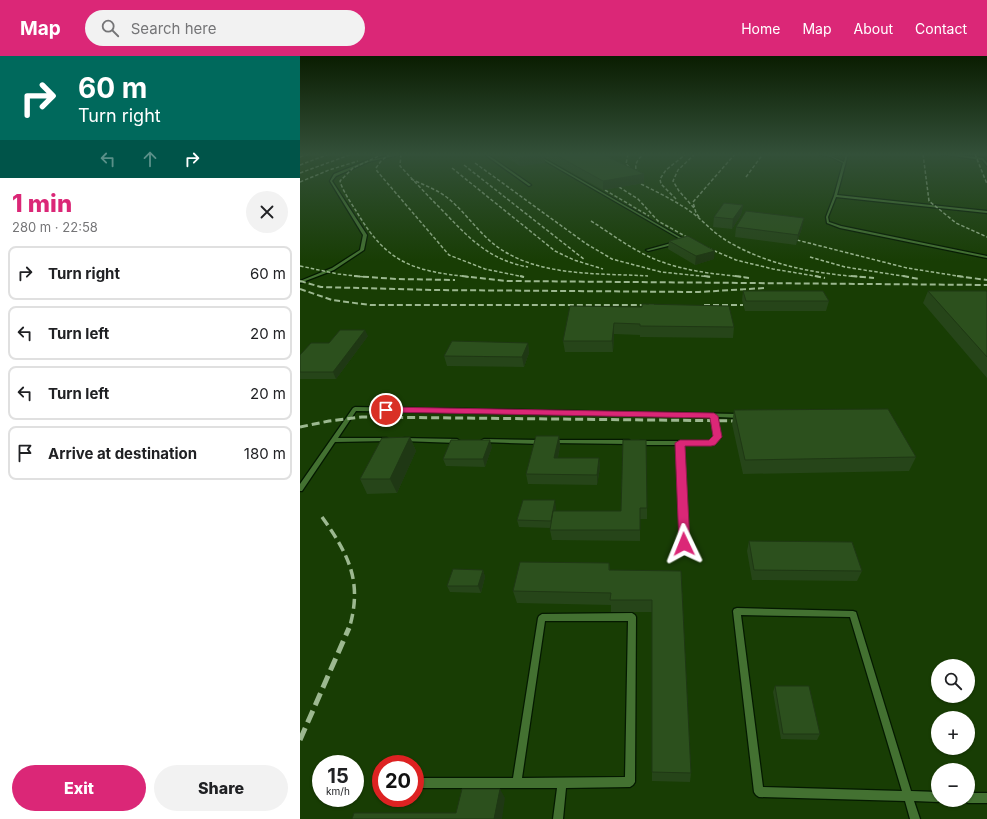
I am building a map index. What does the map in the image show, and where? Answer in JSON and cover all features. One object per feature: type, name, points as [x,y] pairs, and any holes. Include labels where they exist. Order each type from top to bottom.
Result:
[{"type":"lane","points":[[300,282],[332,269],[362,250],[364,235],[336,190]]},
{"type":"lane","points":[[596,190],[685,241],[648,250]]},
{"type":"lane","points":[[837,190],[827,217],[828,222],[832,225],[987,257]]},
{"type":"lane","points":[[835,196],[987,212]]},
{"type":"lane","points":[[300,489],[355,409],[749,416]]},
{"type":"lane","points":[[475,441],[711,443],[718,437],[714,416]]},
{"type":"lane","points":[[333,440],[467,441]]},
{"type":"lane","points":[[680,443],[684,544]]},
{"type":"lane","points":[[914,819],[908,796],[853,614],[737,611],[758,792],[908,796],[931,797]]},
{"type":"lane","points":[[424,783],[517,783],[562,783],[630,782],[632,617],[542,618],[517,783]]},
{"type":"lane","points":[[558,819],[562,783]]},
{"type":"lane","points":[[975,798],[987,798]]},
{"type":"shaded area","points":[[300,190],[987,190],[987,819],[300,819]]},
{"type":"building","points":[[724,203],[743,205],[733,219],[714,217]]},
{"type":"building","points":[[746,211],[804,218],[798,235],[736,227]]},
{"type":"building","points":[[688,236],[715,251],[696,256],[669,241]]},
{"type":"building","points":[[743,291],[823,291],[829,301],[746,301]]},
{"type":"building","points":[[928,291],[987,292],[987,357]]},
{"type":"building","points":[[642,304],[729,306],[734,327],[640,326],[640,324],[614,323],[612,341],[563,341],[570,306],[642,307]]},
{"type":"building","points":[[340,330],[365,330],[333,372],[300,372],[300,355],[311,343],[329,343]]},
{"type":"building","points":[[452,341],[528,343],[522,357],[444,356]]},
{"type":"building","points":[[888,409],[916,457],[745,460],[734,410]]},
{"type":"building","points":[[536,436],[559,436],[554,458],[599,458],[597,475],[526,474]]},
{"type":"building","points":[[410,437],[390,479],[360,479],[382,438]]},
{"type":"building","points":[[451,440],[490,440],[483,459],[443,459]]},
{"type":"building","points":[[623,440],[646,440],[647,508],[640,508],[640,530],[550,530],[553,511],[621,511]]},
{"type":"building","points":[[523,500],[555,500],[551,521],[517,520]]},
{"type":"building","points":[[749,541],[852,542],[862,571],[754,570]]},
{"type":"building","points":[[520,562],[609,563],[609,570],[681,571],[691,773],[652,772],[652,600],[610,600],[611,593],[513,591]]},
{"type":"building","points":[[453,569],[483,570],[478,586],[447,586]]},
{"type":"building","points":[[775,686],[809,686],[820,734],[783,734]]},
{"type":"building","points":[[462,789],[500,789],[494,819],[352,819],[354,813],[456,813]]},
{"type":"railway","points":[[343,190],[369,231],[380,244],[392,254],[404,262],[418,268],[450,275],[470,277]]},
{"type":"railway","points":[[393,190],[449,255],[485,269],[524,277],[520,276]]},
{"type":"railway","points":[[422,190],[471,239],[502,259],[514,264],[528,267]]},
{"type":"railway","points":[[434,190],[456,205],[492,243],[515,257],[533,264],[571,272],[648,276]]},
{"type":"railway","points":[[479,190],[555,251],[574,260],[603,269]]},
{"type":"railway","points":[[495,190],[585,260]]},
{"type":"railway","points":[[512,190],[585,243],[612,259],[661,272],[711,277],[704,276]]},
{"type":"railway","points":[[605,190],[649,216]]},
{"type":"railway","points":[[623,190],[638,199],[658,221],[703,246],[736,260],[773,269],[815,276]]},
{"type":"railway","points":[[652,190],[688,210],[724,239],[756,255],[774,262],[809,271],[862,277]]},
{"type":"railway","points":[[667,190],[676,199]]},
{"type":"railway","points":[[678,190],[695,209]]},
{"type":"railway","points":[[695,209],[693,202],[704,190]]},
{"type":"railway","points":[[928,190],[929,201],[956,223],[987,237]]},
{"type":"railway","points":[[695,209],[699,217]]},
{"type":"railway","points":[[591,221],[640,252],[667,264],[699,272],[738,276]]},
{"type":"railway","points":[[797,240],[907,268],[961,277]]},
{"type":"railway","points":[[810,257],[845,267],[905,276]]},
{"type":"railway","points":[[300,266],[338,274],[360,276]]},
{"type":"railway","points":[[354,276],[360,276]]},
{"type":"railway","points":[[360,276],[396,279],[455,280]]},
{"type":"railway","points":[[360,276],[365,277]]},
{"type":"railway","points":[[462,276],[507,281],[987,285]]},
{"type":"railway","points":[[738,276],[744,277]]},
{"type":"railway","points":[[738,276],[749,278]]},
{"type":"railway","points":[[815,276],[821,277]]},
{"type":"railway","points":[[815,276],[825,278]]},
{"type":"railway","points":[[851,276],[862,277]]},
{"type":"railway","points":[[905,276],[909,277]]},
{"type":"railway","points":[[905,276],[919,279]]},
{"type":"railway","points":[[957,276],[961,277]]},
{"type":"railway","points":[[862,277],[874,278]]},
{"type":"railway","points":[[961,277],[987,280]]},
{"type":"railway","points":[[300,281],[321,287],[432,290],[699,292],[765,288]]},
{"type":"railway","points":[[300,289],[332,300],[370,305],[654,305]]},
{"type":"railway","points":[[704,305],[743,305]]},
{"type":"railway","points":[[300,427],[329,421],[362,417],[743,421]]},
{"type":"railway","points":[[322,517],[340,544],[351,570],[354,583],[354,597],[353,612],[349,629]]},
{"type":"railway","points":[[300,740],[349,628]]},
{"type":"route","points":[[386,410],[714,416],[718,437],[711,443],[680,443],[684,544]]}]
